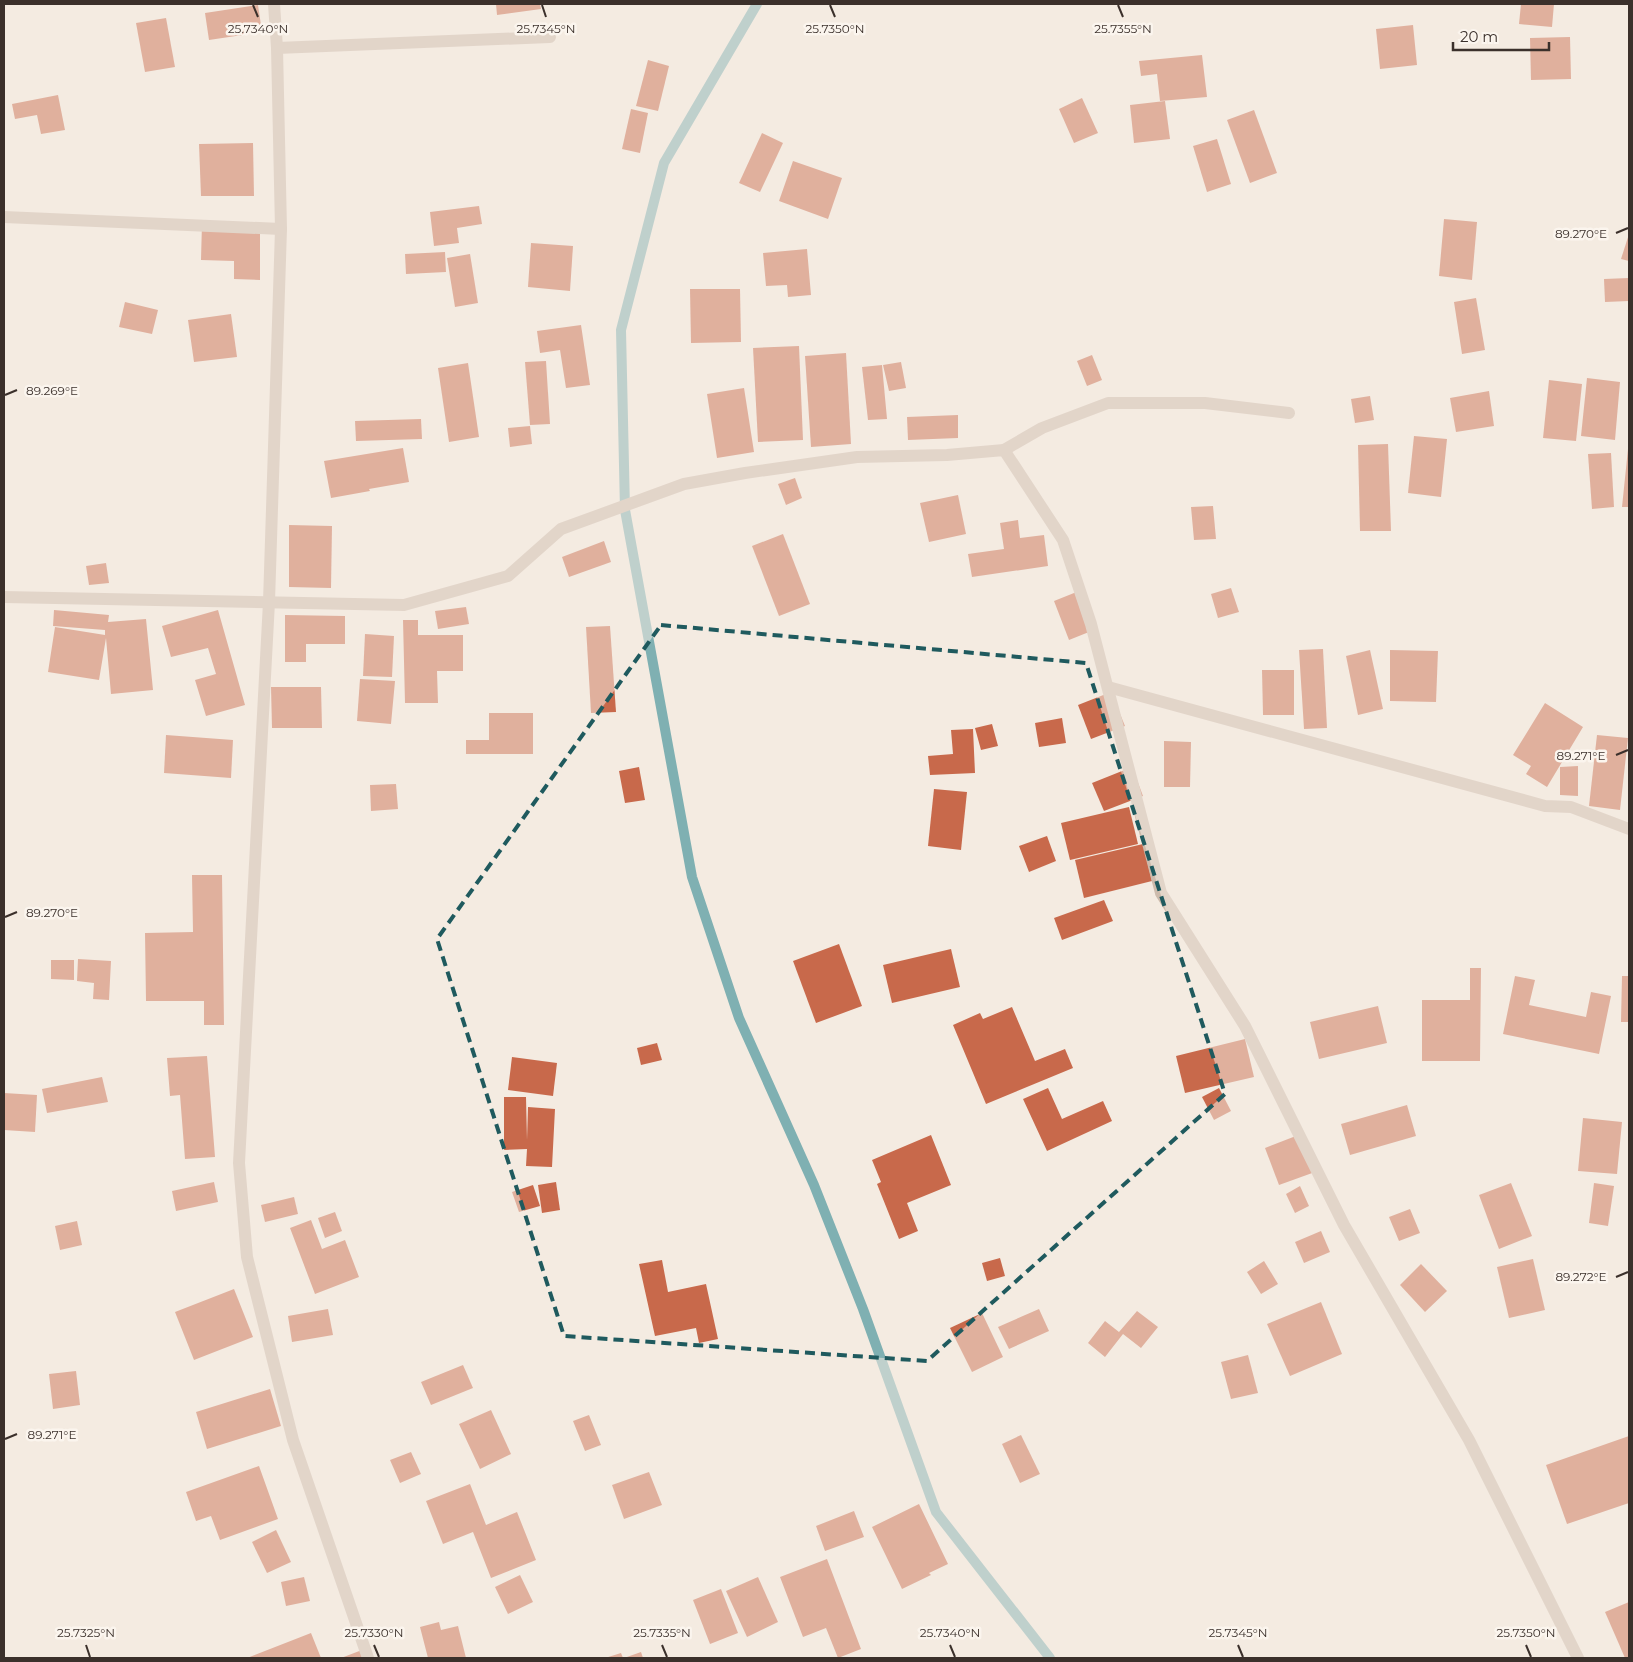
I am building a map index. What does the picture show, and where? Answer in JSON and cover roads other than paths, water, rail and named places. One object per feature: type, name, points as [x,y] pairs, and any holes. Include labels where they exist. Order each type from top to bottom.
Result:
[{"type":"street","points":[[274,4],[280,229],[268,602],[239,1163],[247,1257],[293,1440],[368,1658]]},
{"type":"street","points":[[276,48],[550,37]]},
{"type":"street","points":[[4,217],[280,229]]},
{"type":"street","points":[[4,597],[404,605],[508,576],[561,529],[684,484],[857,457],[947,456],[1004,450],[1042,428],[1108,403],[1206,403],[1288,413]]},
{"type":"street","points":[[1004,450],[1063,540],[1108,687],[1161,893],[1244,1026],[1344,1225],[1469,1440],[1578,1658]]},
{"type":"street","points":[[1108,687],[1546,806],[1571,807],[1629,829]]},
{"type":"waterway","points":[[757,4],[664,163],[621,330],[625,510],[692,877],[739,1018],[814,1185],[863,1309],[936,1512],[1050,1658]]}]
